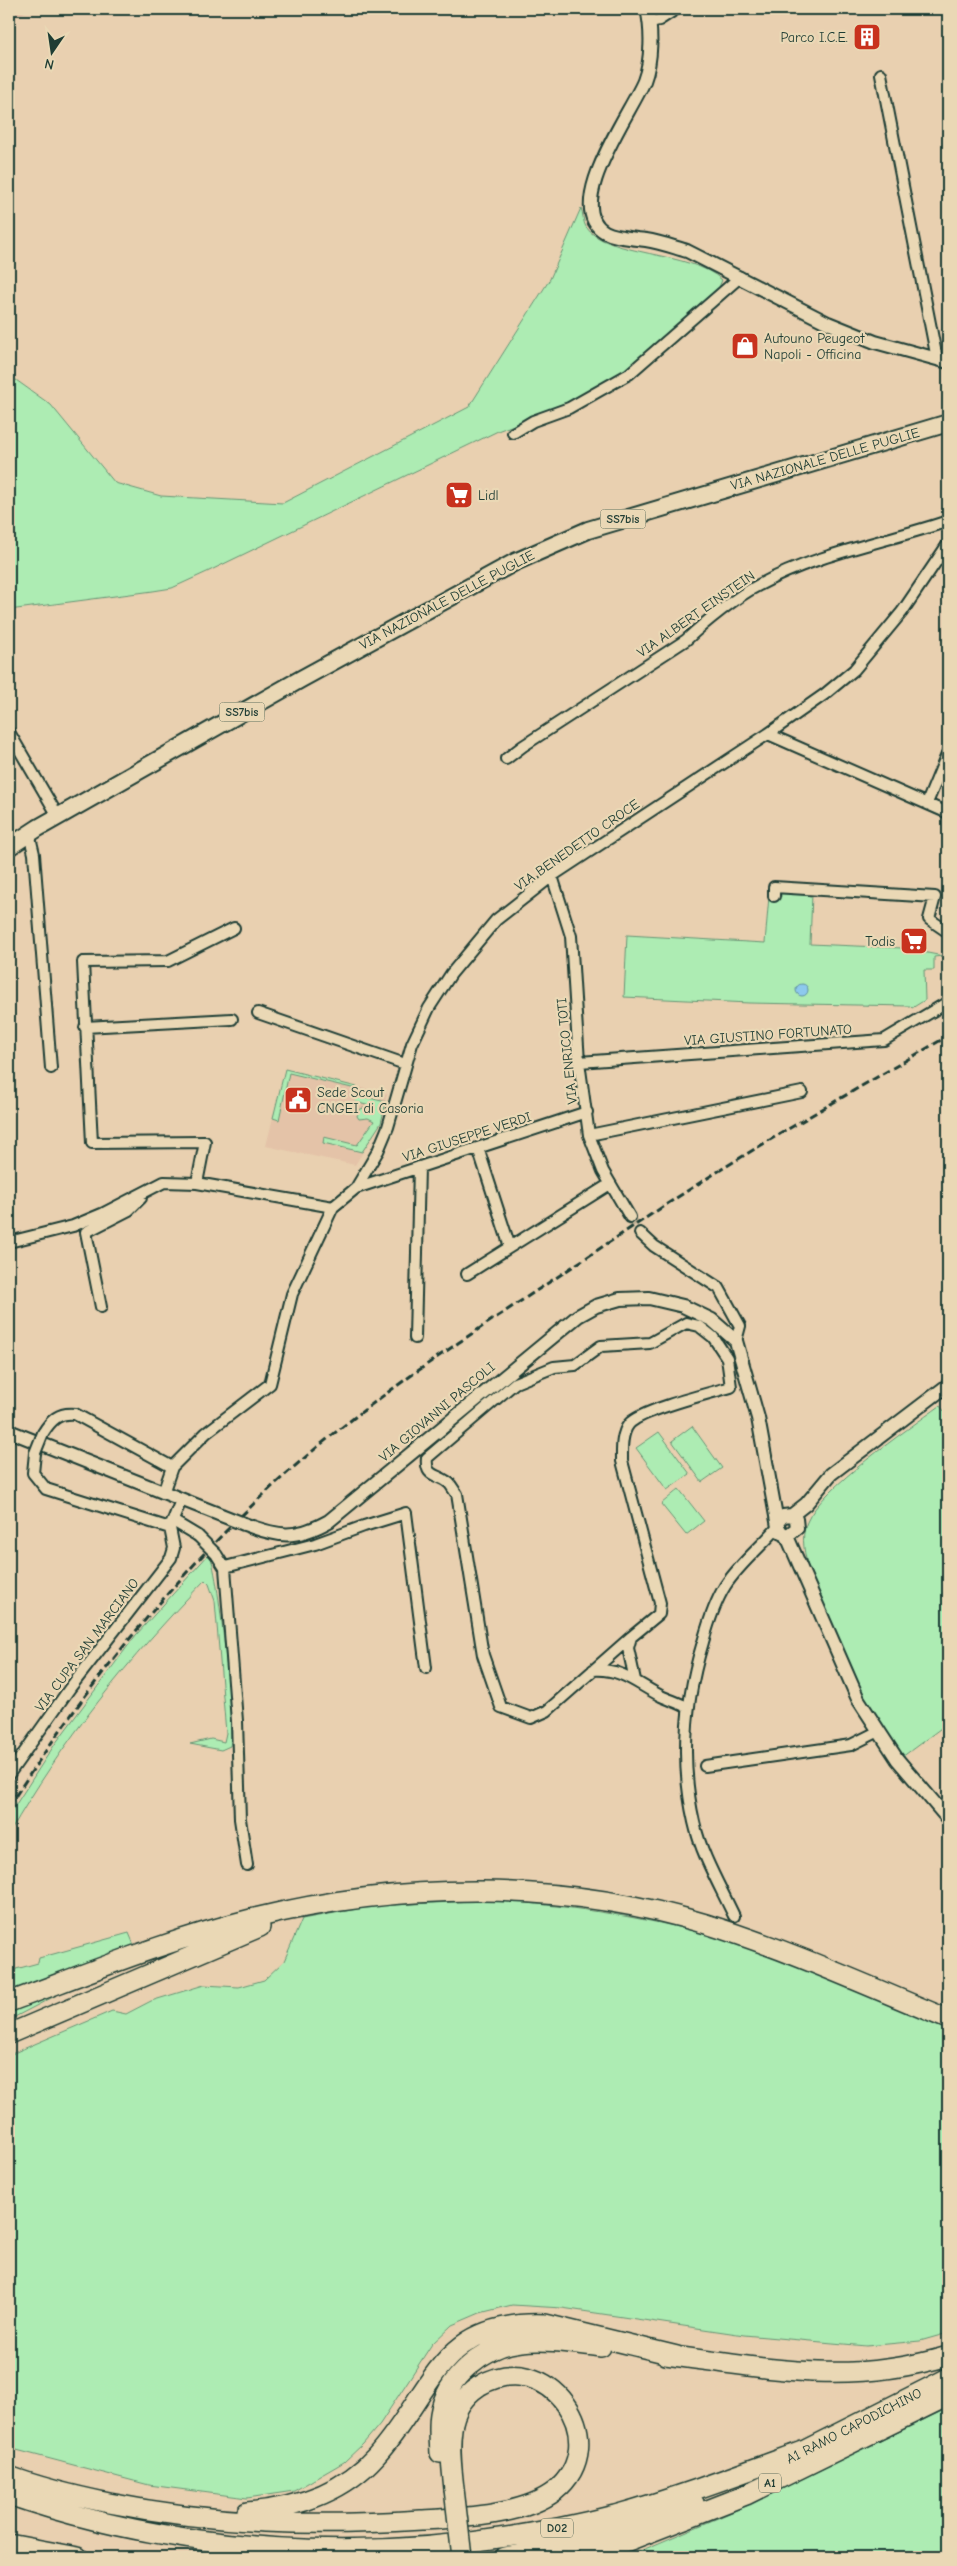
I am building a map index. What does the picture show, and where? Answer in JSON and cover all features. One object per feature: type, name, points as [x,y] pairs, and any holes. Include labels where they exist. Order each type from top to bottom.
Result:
[{"type":"highway","points":[[9,2002],[142,1952],[217,1928],[312,1906],[392,1895],[493,1892],[548,1895],[620,1905],[705,1924],[760,1942],[948,2019]]},
{"type":"highway","points":[[9,2034],[312,1906]]},
{"type":"highway","points":[[67,2494],[243,2512],[294,2506],[316,2498],[358,2473],[376,2456],[430,2377],[458,2347],[472,2338],[506,2326],[523,2323],[545,2324],[677,2356]]},
{"type":"highway","points":[[462,2557],[439,2440],[440,2412],[453,2384],[463,2371],[489,2352],[504,2345],[541,2341],[677,2356],[753,2368],[828,2374],[895,2368],[948,2356]]},
{"type":"highway","points":[[9,2476],[67,2494],[160,2513],[241,2522],[374,2523],[438,2520],[501,2511],[542,2500],[556,2490],[574,2464],[578,2435],[572,2413],[560,2395],[538,2380],[513,2376],[486,2382],[463,2400],[452,2428],[449,2490],[446,2551],[308,2551],[179,2539],[114,2526],[9,2496]]},
{"type":"highway","name":"A1 RAMO CAPODICHINO","points":[[505,2557],[562,2546],[622,2530],[690,2505],[759,2474],[948,2378]]},
{"type":"highway","name":"A1 RAMO CAPODICHINO","points":[[587,2557],[746,2494],[948,2396]]},
{"type":"highway","name":"D02","points":[[446,2551],[614,2515],[670,2498],[805,2450]]},
{"type":"highway","points":[[9,2544],[78,2557]]},
{"type":"main road","name":"VIA NAZIONALE DELLE PUGLIE","points":[[9,847],[58,816],[300,679],[515,562],[588,530],[948,423]]},
{"type":"street","points":[[647,9],[650,22],[650,50],[644,80],[604,156],[592,190],[591,210],[595,225],[606,233],[666,244],[740,277],[828,323],[875,342],[942,360],[881,74]]},
{"type":"street","points":[[650,22],[659,20],[676,9]]},
{"type":"street","points":[[513,434],[533,420],[569,408],[629,378],[740,277]]},
{"type":"street","name":"VIA ALBERT EINSTEIN","points":[[506,759],[686,640],[703,624],[759,585],[828,557],[948,521]]},
{"type":"street","name":"VIA BENEDETTO CROCE","points":[[163,1493],[172,1467],[206,1433],[270,1384],[292,1294],[333,1207],[356,1188],[378,1151],[388,1127],[412,1044],[429,1008],[451,974],[496,920],[552,876],[768,734],[825,694],[854,670],[902,612],[948,544]]},
{"type":"street","points":[[9,732],[58,816]]},
{"type":"street","points":[[768,734],[948,813]]},
{"type":"street","points":[[927,803],[948,752]]},
{"type":"street","points":[[29,834],[34,854],[51,1068]]},
{"type":"street","name":"VIA ENRICO TOTI","points":[[552,876],[571,936],[579,1062],[589,1135],[610,1184],[630,1217]]},
{"type":"street","points":[[774,896],[774,887],[935,897],[929,919],[948,932]]},
{"type":"street","points":[[197,1183],[206,1142],[92,1143],[82,962],[168,960],[234,928]]},
{"type":"street","name":"VIA GIUSTINO FORTUNATO","points":[[579,1062],[884,1040],[948,1002]]},
{"type":"street","points":[[258,1013],[405,1064]]},
{"type":"street","points":[[86,1027],[232,1020]]},
{"type":"street","points":[[589,1135],[802,1092]]},
{"type":"street","name":"VIA GIUSEPPE VERDI","points":[[356,1188],[587,1112]]},
{"type":"street","points":[[478,1148],[510,1246]]},
{"type":"street","points":[[415,1338],[419,1167]]},
{"type":"street","points":[[9,1242],[73,1226],[104,1213],[164,1182],[197,1183],[333,1207]]},
{"type":"street","points":[[467,1274],[610,1184]]},
{"type":"street","points":[[100,1307],[86,1232],[129,1210],[148,1191]]},
{"type":"street","points":[[640,1233],[654,1246],[719,1288],[740,1326],[736,1341],[758,1418],[773,1489],[802,1572],[858,1699],[897,1759],[948,1820]]},
{"type":"street","name":"VIA GIOVANNI PASCOLI","points":[[9,1431],[181,1500],[244,1524],[284,1536],[307,1532],[329,1522],[496,1382],[578,1316],[596,1306],[620,1299],[649,1298],[682,1306],[712,1320],[736,1341]]},
{"type":"street","points":[[686,1323],[699,1326],[713,1337],[727,1358],[731,1387],[643,1414],[629,1424],[622,1441],[622,1461],[660,1603],[659,1614],[631,1637],[547,1711],[531,1718],[501,1707],[483,1655],[457,1494],[450,1484],[429,1472],[426,1467],[427,1458],[515,1383],[554,1367],[575,1365],[601,1346],[650,1343],[686,1323]]},
{"type":"street","points":[[734,1916],[712,1870],[694,1824],[686,1778],[687,1707],[692,1676],[707,1627],[724,1587],[742,1563],[769,1537],[787,1525],[832,1474],[948,1385]]},
{"type":"street","points":[[172,1467],[75,1414],[60,1415],[48,1424],[35,1454],[33,1473],[46,1489],[171,1525],[198,1536],[216,1554],[225,1567],[237,1721],[240,1819],[247,1865]]},
{"type":"street","points":[[171,1525],[181,1500]]},
{"type":"street","points":[[225,1567],[315,1544],[406,1513],[426,1668]]},
{"type":"street","name":"VIA CUPA SAN MARCIANO","points":[[9,1774],[70,1688],[170,1558],[174,1548],[171,1525]]},
{"type":"street","points":[[631,1637],[628,1648],[635,1680]]},
{"type":"street","points":[[593,1670],[607,1669],[619,1672],[661,1696],[687,1707]]},
{"type":"street","points":[[704,1766],[851,1745],[878,1731]]},
{"type":"shaded area","points":[[9,9],[29,9],[9,22]]},
{"type":"shaded area","points":[[285,1069],[387,1094],[381,1123],[355,1165],[266,1146]]},
{"type":"green space","points":[[581,208],[586,227],[596,236],[629,249],[670,258],[708,271],[722,280],[717,292],[624,373],[562,408],[500,430],[172,588],[9,610],[9,375],[51,405],[115,483],[161,496],[283,503],[469,407],[550,279]]},
{"type":"green space","points":[[781,893],[812,894],[810,944],[902,948],[943,956],[934,957],[934,970],[924,970],[925,1000],[912,1008],[910,1006],[749,1003],[624,997],[627,935],[765,943],[769,896],[781,897]]},
{"type":"green space","points":[[285,1069],[357,1087],[356,1089],[289,1073],[279,1120],[273,1118]]},
{"type":"green space","points":[[357,1095],[386,1102],[381,1123],[362,1152],[323,1143],[324,1137],[357,1145],[374,1121],[368,1118],[359,1119],[357,1116],[359,1110],[363,1108],[369,1110],[370,1106],[355,1102]]},
{"type":"green space","points":[[940,1406],[944,1411],[948,1407],[948,1723],[902,1757],[862,1696],[809,1571],[804,1546],[804,1534],[807,1522],[815,1508],[847,1476]]},
{"type":"green space","points":[[692,1426],[722,1468],[702,1482],[672,1441]]},
{"type":"green space","points":[[659,1432],[690,1474],[667,1490],[636,1448]]},
{"type":"green space","points":[[679,1489],[704,1521],[686,1535],[661,1504]]},
{"type":"green space","points":[[209,1554],[217,1586],[225,1648],[230,1711],[230,1746],[221,1750],[190,1744],[211,1739],[224,1742],[226,1733],[215,1601],[209,1584],[205,1580],[150,1639],[99,1701],[51,1766],[9,1834],[9,1815],[55,1744],[136,1635]]},
{"type":"green space","points":[[492,1900],[614,1914],[674,1926],[734,1942],[842,1982],[948,2028],[948,2333],[920,2341],[866,2346],[744,2335],[562,2308],[512,2305],[480,2313],[452,2325],[432,2344],[380,2424],[363,2444],[344,2462],[294,2491],[247,2498],[149,2485],[9,2448],[9,2055],[112,2011],[126,2014],[151,2001],[204,1985],[239,1987],[264,1980],[284,1961],[302,1919],[373,1906]]},
{"type":"green space","points":[[129,1933],[134,1945],[64,1972],[57,1994],[9,2020],[9,1992],[12,1985],[9,1971],[38,1963],[39,1958]]},
{"type":"green space","points":[[948,2408],[948,2557],[626,2557],[746,2506]]},
{"type":"water","points":[[802,984],[808,990],[802,996],[796,990]]},
{"type":"tunnel","points":[[630,1217],[640,1233]]},
{"type":"railway","points":[[9,1806],[99,1677],[166,1596],[238,1519],[276,1483],[338,1430],[403,1381],[664,1206],[766,1142],[948,1036]]},
{"type":"place","name":"Parco I.C.E.","points":[[867,37]]},
{"type":"place","name":"Autouno Peugeot Napoli - Officina","points":[[745,346]]},
{"type":"place","name":"Lidl","points":[[459,495]]},
{"type":"place","name":"Todis","points":[[914,941]]},
{"type":"place","name":"Sede Scout CNGEI di Casoria","points":[[298,1100]]}]
